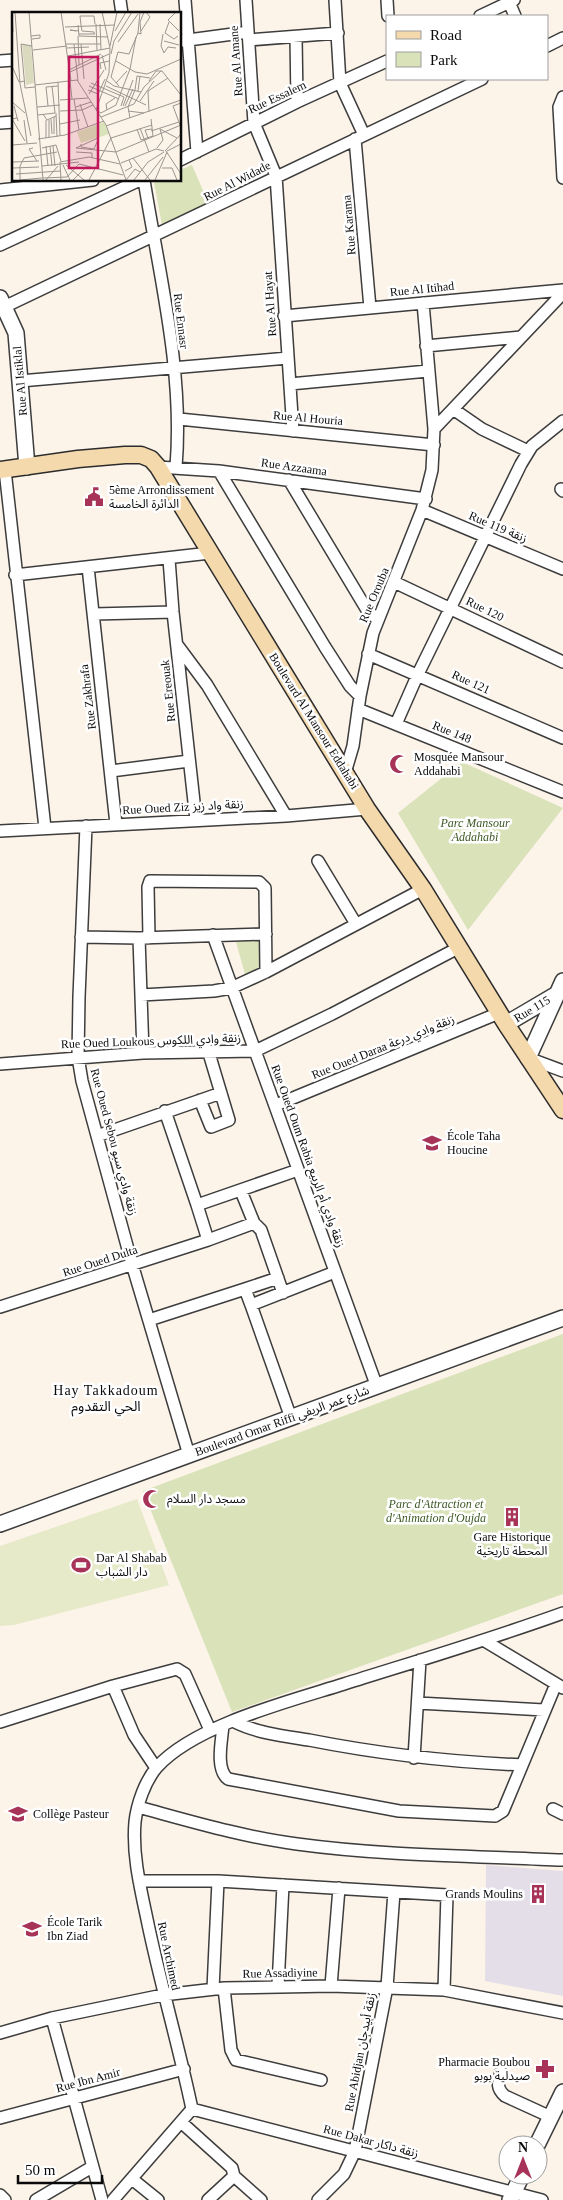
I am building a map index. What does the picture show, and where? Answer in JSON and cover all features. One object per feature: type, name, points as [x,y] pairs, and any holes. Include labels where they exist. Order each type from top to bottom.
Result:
[{"type":"main road","name":"Boulevard Al Mansour Eddahabi","points":[[2,470],[96,457],[141,455],[151,459],[158,467],[367,809],[424,889],[458,948],[563,1110]]},
{"type":"street","points":[[185,0],[184,41],[197,152]]},
{"type":"street","name":"Rue Al Amane","points":[[246,0],[254,123],[276,176]]},
{"type":"street","points":[[334,0],[338,34],[340,84],[359,137]]},
{"type":"street","points":[[387,0],[388,15]]},
{"type":"street","points":[[482,15],[511,1],[515,15]]},
{"type":"street","points":[[184,41],[249,36],[296,37],[338,34]]},
{"type":"street","points":[[296,37],[297,102]]},
{"type":"street","points":[[548,46],[563,38]]},
{"type":"street","name":"Rue Essalem","points":[[181,160],[297,102],[386,61]]},
{"type":"street","name":"Rue Al Widade","points":[[2,302],[153,236],[480,80]]},
{"type":"street","points":[[563,97],[559,115],[563,178]]},
{"type":"street","name":"Rue Karama","points":[[359,137],[370,308]]},
{"type":"street","name":"Rue Al Hayat","points":[[276,176],[293,430]]},
{"type":"street","points":[[0,190],[84,181]]},
{"type":"street","points":[[0,245],[138,181]]},
{"type":"street","name":"Rue Ennasr","points":[[144,181],[153,236],[160,264],[179,419],[176,467]]},
{"type":"street","points":[[434,429],[563,292]]},
{"type":"street","name":"Rue Al Itihad","points":[[284,316],[563,292]]},
{"type":"street","name":"Rue Al Istiklal","points":[[2,302],[16,333],[27,467]]},
{"type":"street","name":"Rue Orouba","points":[[345,773],[353,746],[368,654],[378,620],[422,510],[432,470],[434,429],[423,303]]},
{"type":"street","points":[[426,346],[521,337]]},
{"type":"street","points":[[20,381],[288,358]]},
{"type":"street","points":[[290,384],[428,370]]},
{"type":"street","points":[[453,409],[482,430],[528,451]]},
{"type":"street","name":"Rue Al Houria","points":[[179,419],[434,445]]},
{"type":"street","points":[[396,724],[418,674],[528,451],[563,421]]},
{"type":"street","name":"Rue Azzaama","points":[[158,467],[219,471],[426,498]]},
{"type":"street","points":[[2,470],[45,828]]},
{"type":"street","points":[[219,471],[333,660],[360,696]]},
{"type":"street","points":[[289,480],[367,610],[378,620]]},
{"type":"street","name":"Rue 119 زنقة","points":[[422,510],[563,570]]},
{"type":"street","points":[[15,575],[210,553]]},
{"type":"street","name":"Rue Ereouak","points":[[169,559],[196,820]]},
{"type":"street","name":"Rue Zakhrafa","points":[[88,567],[116,824]]},
{"type":"street","name":"Rue 120","points":[[394,582],[563,662]]},
{"type":"street","points":[[94,614],[173,612]]},
{"type":"street","points":[[178,646],[207,685],[286,816]]},
{"type":"street","name":"Rue 121","points":[[368,654],[563,738]]},
{"type":"street","name":"Rue 148","points":[[358,709],[563,792]]},
{"type":"street","points":[[111,771],[189,761]]},
{"type":"street","name":"Rue Oued Ziz زنقة واد زيز","points":[[0,831],[286,816],[367,809]]},
{"type":"street","name":"Rue Oued Sebou زنقة وادي سبو","points":[[86,826],[78,1057],[87,1105],[189,1454]]},
{"type":"street","points":[[318,861],[356,924]]},
{"type":"street","points":[[143,1053],[141,995],[148,887],[152,881],[262,883],[265,888],[266,972]]},
{"type":"street","points":[[141,995],[214,991],[231,988],[266,972],[424,889]]},
{"type":"street","points":[[81,937],[144,938],[266,934]]},
{"type":"street","name":"Rue Oued Oum Rabia زنقة وادي أم الربيع","points":[[214,935],[231,988],[276,1105],[377,1387]]},
{"type":"street","name":"Rue Oued Loukous زنقة وادي اللكوس","points":[[0,1064],[143,1053],[208,1050],[255,1051],[332,1014],[458,948]]},
{"type":"street","name":"Rue 115","points":[[503,1019],[560,987]]},
{"type":"street","name":"Rue 115","points":[[528,1058],[560,987]]},
{"type":"street","name":"Rue Oued Daraa زنقة وادي درعة","points":[[276,1105],[503,1019]]},
{"type":"street","points":[[200,1100],[209,1124],[212,1127],[229,1120],[208,1050]]},
{"type":"street","points":[[528,1058],[563,1071]]},
{"type":"street","points":[[97,1136],[164,1111],[221,1093]]},
{"type":"street","points":[[164,1111],[208,1240]]},
{"type":"street","points":[[197,1205],[298,1170]]},
{"type":"street","points":[[241,1191],[254,1223],[261,1230],[283,1293]]},
{"type":"street","name":"Rue Oued Dulta","points":[[0,1307],[208,1240],[254,1223]]},
{"type":"street","points":[[251,1305],[335,1272]]},
{"type":"street","points":[[149,1320],[278,1278]]},
{"type":"street","points":[[245,1289],[291,1418]]},
{"type":"street","name":"Boulevard Omar Riffi شارع عمر الريفي","points":[[0,1524],[563,1318]]},
{"type":"street","points":[[563,1613],[484,1641],[290,1701],[210,1730],[188,1742],[156,1768],[138,1807],[244,1835],[298,1844],[371,1850],[563,1860]]},
{"type":"street","points":[[223,1725],[221,1768],[223,1775],[228,1779],[399,1811],[500,1815],[544,1710],[560,1686],[484,1641]]},
{"type":"street","points":[[414,1758],[420,1660]]},
{"type":"street","points":[[0,1722],[171,1669],[182,1670],[196,1694],[210,1730]]},
{"type":"street","points":[[113,1686],[134,1735],[156,1768]]},
{"type":"street","points":[[418,1703],[544,1710]]},
{"type":"street","points":[[235,1722],[264,1732],[414,1758],[522,1764]]},
{"type":"street","name":"Rue Archimed","points":[[138,1807],[135,1845],[139,1881],[163,1995],[184,2069],[192,2109]]},
{"type":"street","points":[[139,1881],[218,1881],[447,1895],[444,1990]]},
{"type":"street","points":[[218,1881],[218,1988],[231,2050],[236,2060],[321,2080]]},
{"type":"street","points":[[278,1986],[283,1885]]},
{"type":"street","points":[[331,1986],[339,1888]]},
{"type":"street","name":"Rue Abidjan زنقة أبيدجان","points":[[318,2200],[344,2174],[354,2151],[387,1987],[394,1892]]},
{"type":"street","name":"Rue Assadiyine","points":[[0,2033],[52,2018],[163,1995],[218,1988],[331,1986],[444,1990],[563,2013]]},
{"type":"street","points":[[52,2018],[102,2200]]},
{"type":"street","name":"Rue Ibn Amir","points":[[0,2118],[184,2069]]},
{"type":"street","points":[[501,2072],[498,2085],[499,2090],[505,2096],[551,2117]]},
{"type":"street","points":[[542,2135],[563,2092]]},
{"type":"street","points":[[113,2200],[192,2109]]},
{"type":"street","name":"Rue Dakar زنقة داكار","points":[[192,2109],[354,2151],[512,2196],[542,2200]]},
{"type":"street","points":[[181,2122],[232,2168],[234,2176],[261,2200]]},
{"type":"street","points":[[36,2200],[92,2167]]},
{"type":"street","points":[[208,2200],[234,2176]]},
{"type":"street","points":[[132,2179],[158,2200]]},
{"type":"street","points":[[0,2195],[5,2200]]},
{"type":"shaded area","name":"Grands Moulins","points":[[486,1865],[563,1871],[563,1996],[485,1981]]},
{"type":"green space","points":[[192,165],[208,202],[162,225],[154,182],[181,181],[181,170]]},
{"type":"green space","name":"Parc Mansour Addahabi","points":[[462,762],[563,808],[468,930],[398,813]]},
{"type":"green space","points":[[265,939],[263,967],[245,974],[236,942]]},
{"type":"green space","name":"Parc d'Attraction et d'Animation d'Oujda","points":[[563,1334],[563,1594],[232,1712],[143,1491]]},
{"type":"green space","name":"Dar Al Shabab دار الشباب","points":[[137,1499],[169,1585],[14,1625],[0,1626],[0,1546]]},
{"type":"place","name":"5ème Arrondissement الدائرة الخامسة","points":[[94,497]]},
{"type":"place","name":"Mosquée Mansour Addahabi","points":[[399,764]]},
{"type":"place","name":"École Taha Houcine","points":[[432,1143]]},
{"type":"place","name":"مسجد دار السلام","points":[[152,1499]]},
{"type":"place","name":"Gare Historique المحطة تاريخية","points":[[512,1517]]},
{"type":"place","name":"Dar Al Shabab دار الشباب","points":[[81,1565]]},
{"type":"place","name":"Collège Pasteur","points":[[18,1814]]},
{"type":"place","name":"Grands Moulins","points":[[538,1894]]},
{"type":"place","name":"École Tarik Ibn Ziad","points":[[32,1929]]},
{"type":"place","name":"Pharmacie Boubou صيدلية بوبو","points":[[545,2069]]},
{"type":"district","name":"Hay Takkadoum الحي التقدوم","points":[[106,1398]]}]
